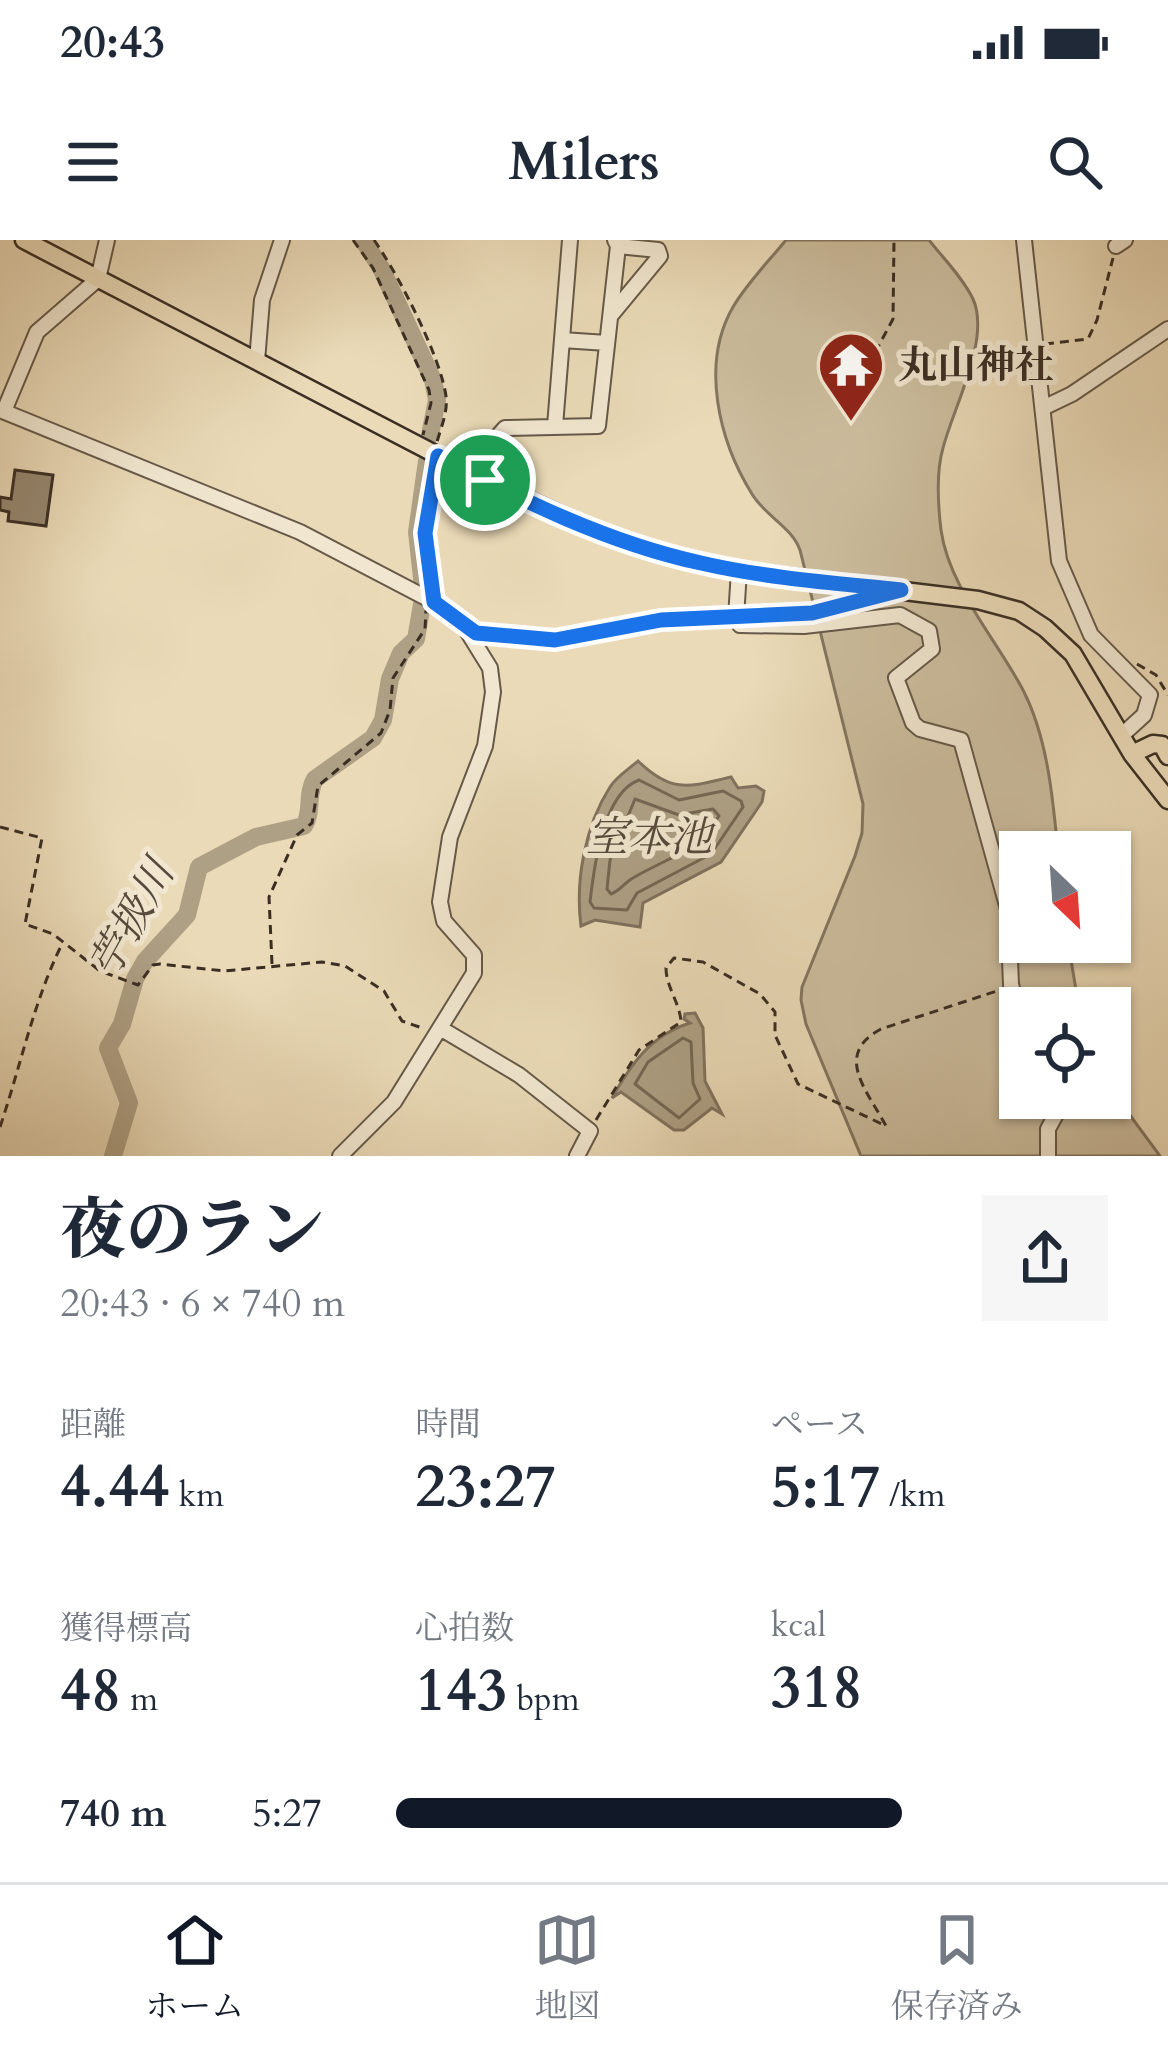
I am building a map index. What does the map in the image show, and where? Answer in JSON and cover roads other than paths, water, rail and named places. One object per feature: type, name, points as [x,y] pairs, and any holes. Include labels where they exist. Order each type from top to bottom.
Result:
[{"type":"main road","points":[[24,240],[437,450],[485,480],[602,533],[739,571],[1004,605],[1033,618],[1073,654],[1132,754],[1168,800]]},
{"type":"main road","points":[[1132,754],[1154,744],[1162,745],[1168,756]]},
{"type":"street","points":[[107,240],[98,279],[38,332],[2,410],[300,532],[431,601],[476,633],[555,640],[661,620],[812,613],[901,590]]},
{"type":"street","points":[[257,361],[262,300],[282,240]]},
{"type":"street","points":[[555,426],[570,240]]},
{"type":"street","points":[[1024,240],[1054,541],[1070,593],[1091,635],[1150,695],[1144,715],[1121,736]]},
{"type":"street","points":[[485,480],[497,436],[505,428],[598,426],[616,243],[658,250],[660,256],[610,316]]},
{"type":"street","points":[[1043,408],[1072,394],[1168,329]]},
{"type":"street","points":[[562,340],[607,343]]},
{"type":"street","points":[[431,601],[425,533],[437,450]]},
{"type":"street","points":[[739,571],[736,617],[740,625],[804,626],[900,615],[929,631],[932,649],[896,677],[913,723],[962,740],[1008,909],[1012,987]]},
{"type":"street","points":[[342,1153],[394,1102],[474,973],[470,946],[444,921],[440,902],[450,837],[485,746],[493,692],[490,668],[461,622]]},
{"type":"street","points":[[439,1031],[519,1075],[590,1131],[577,1156]]},
{"type":"street","points":[[1048,1156],[1048,1129],[1053,1119]]},
{"type":"water","name":"室本池","points":[[638,761],[661,779],[682,785],[731,777],[738,788],[756,786],[764,791],[762,802],[721,862],[643,903],[640,927],[595,920],[581,926],[581,873],[588,836],[613,783]]},
{"type":"water","points":[[695,1013],[703,1028],[705,1081],[722,1114],[712,1108],[684,1130],[674,1130],[621,1092],[612,1098],[644,1052],[664,1035],[690,1023],[685,1014]]},
{"type":"waterway","name":"苧扱川","points":[[363,240],[433,380],[437,400],[430,435]]},
{"type":"waterway","name":"苧扱川","points":[[423,587],[417,532],[427,461]]},
{"type":"waterway","name":"苧扱川","points":[[113,1156],[129,1103],[108,1048],[145,961],[187,915],[199,867],[256,837],[304,826],[315,779],[373,738],[383,720],[390,679],[401,653],[416,639],[422,604]]},
{"type":"place","name":"丸山神社","points":[[851,424]]}]
